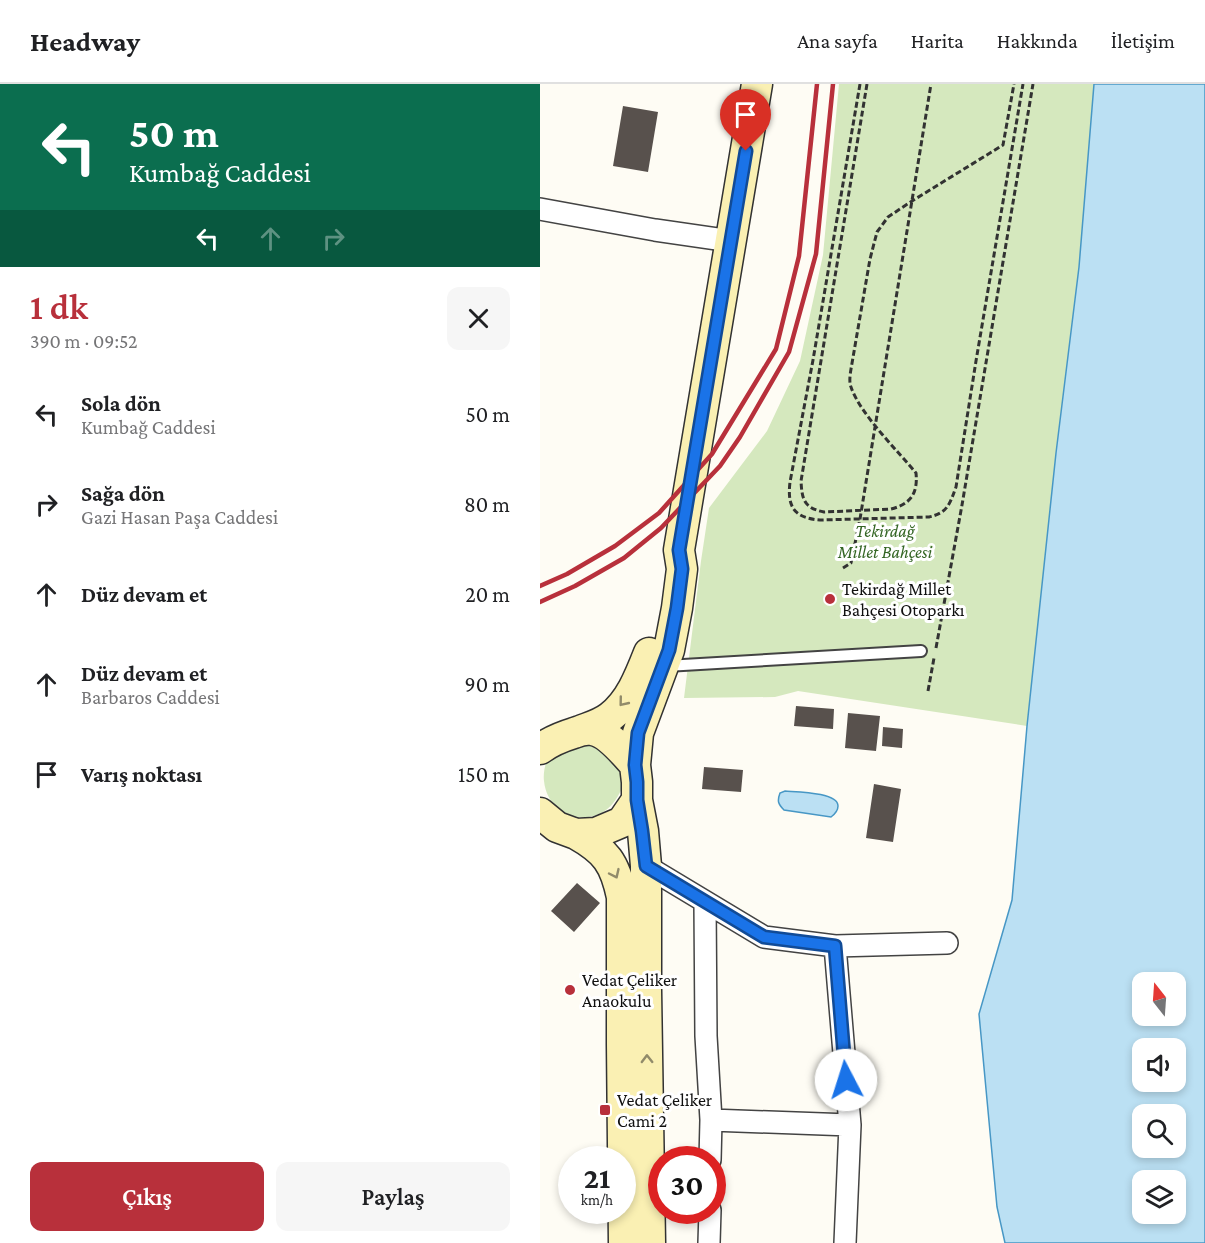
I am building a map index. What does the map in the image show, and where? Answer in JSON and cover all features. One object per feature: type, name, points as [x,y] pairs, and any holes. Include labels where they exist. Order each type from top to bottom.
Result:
[{"type":"street","points":[[650,1243],[646,866],[637,800],[635,765],[638,733],[669,650],[677,608],[682,569],[679,550],[757,84]]},
{"type":"street","points":[[540,209],[731,241]]},
{"type":"street","points":[[540,749],[550,741],[580,731],[610,717],[625,702],[639,681],[651,649],[667,578],[679,550]]},
{"type":"street","points":[[580,731],[598,732],[613,742],[635,765]]},
{"type":"street","points":[[576,834],[596,833],[621,822],[637,800]]},
{"type":"street","points":[[540,813],[557,827],[576,834],[603,852],[618,876],[622,897],[624,1243]]},
{"type":"street","points":[[646,866],[764,937],[835,946],[947,943]]},
{"type":"street","points":[[705,902],[706,1036],[710,1146]]},
{"type":"street","points":[[835,946],[850,1125],[845,1243]]},
{"type":"street","points":[[711,1120],[850,1125]]},
{"type":"street","points":[[709,1243],[710,1224]]},
{"type":"lane","points":[[663,666],[921,651]]},
{"type":"path","points":[[860,84],[788,495],[791,504],[806,519],[929,517],[938,515],[950,504],[956,487],[1023,84]]},
{"type":"path","points":[[867,84],[801,481],[801,495],[806,505],[824,512],[891,509],[900,507],[915,492],[916,473],[875,424],[857,400],[850,386],[850,369],[870,259],[877,232],[888,218],[1003,145],[1014,84]]},
{"type":"path","points":[[843,568],[851,563],[860,519],[931,84]]},
{"type":"path","points":[[928,691],[1033,84]]},
{"type":"green space","name":"Tekirdağ Millet Bahçesi","points":[[839,84],[1094,84],[1079,267],[1056,453],[1027,726],[798,691],[775,697],[684,698],[709,508],[767,431],[800,361],[823,255]]},
{"type":"green space","points":[[585,738],[616,756],[623,780],[619,794],[610,807],[599,814],[575,817],[564,813],[548,795],[544,771],[551,755]]},
{"type":"water","points":[[1094,84],[1205,84],[1205,1243],[1005,1243],[997,1207],[979,1014],[1012,900],[1027,726],[1056,453],[1079,267]]},
{"type":"water","points":[[785,791],[824,795],[836,801],[838,806],[831,817],[784,810],[778,800],[780,793]]},
{"type":"building","points":[[623,106],[658,112],[648,172],[613,166]]},
{"type":"building","points":[[796,706],[834,709],[833,729],[794,726]]},
{"type":"building","points":[[848,713],[880,716],[876,751],[845,748]]},
{"type":"building","points":[[883,727],[903,729],[902,748],[882,746]]},
{"type":"building","points":[[704,767],[743,770],[741,792],[702,789]]},
{"type":"building","points":[[874,784],[901,789],[893,842],[866,838]]},
{"type":"building","points":[[577,883],[600,903],[574,932],[551,911]]},
{"type":"railway","points":[[540,586],[567,574],[615,546],[659,513],[712,454],[776,349],[799,256],[817,84]]},
{"type":"railway","points":[[540,602],[575,586],[624,558],[661,528],[720,466],[740,437],[789,352],[816,254],[833,84]]},
{"type":"place","name":"Tekirdağ Millet Bahçesi Otoparkı","points":[[830,599]]},
{"type":"place","name":"Vedat Çeliker Anaokulu","points":[[570,990]]},
{"type":"place","name":"Vedat Çeliker Cami 2","points":[[605,1110]]},
{"type":"route","points":[[746,151],[679,550],[682,569],[677,608],[669,650],[638,733],[635,765],[637,800],[646,866],[764,937],[835,946],[846,1080]]}]
